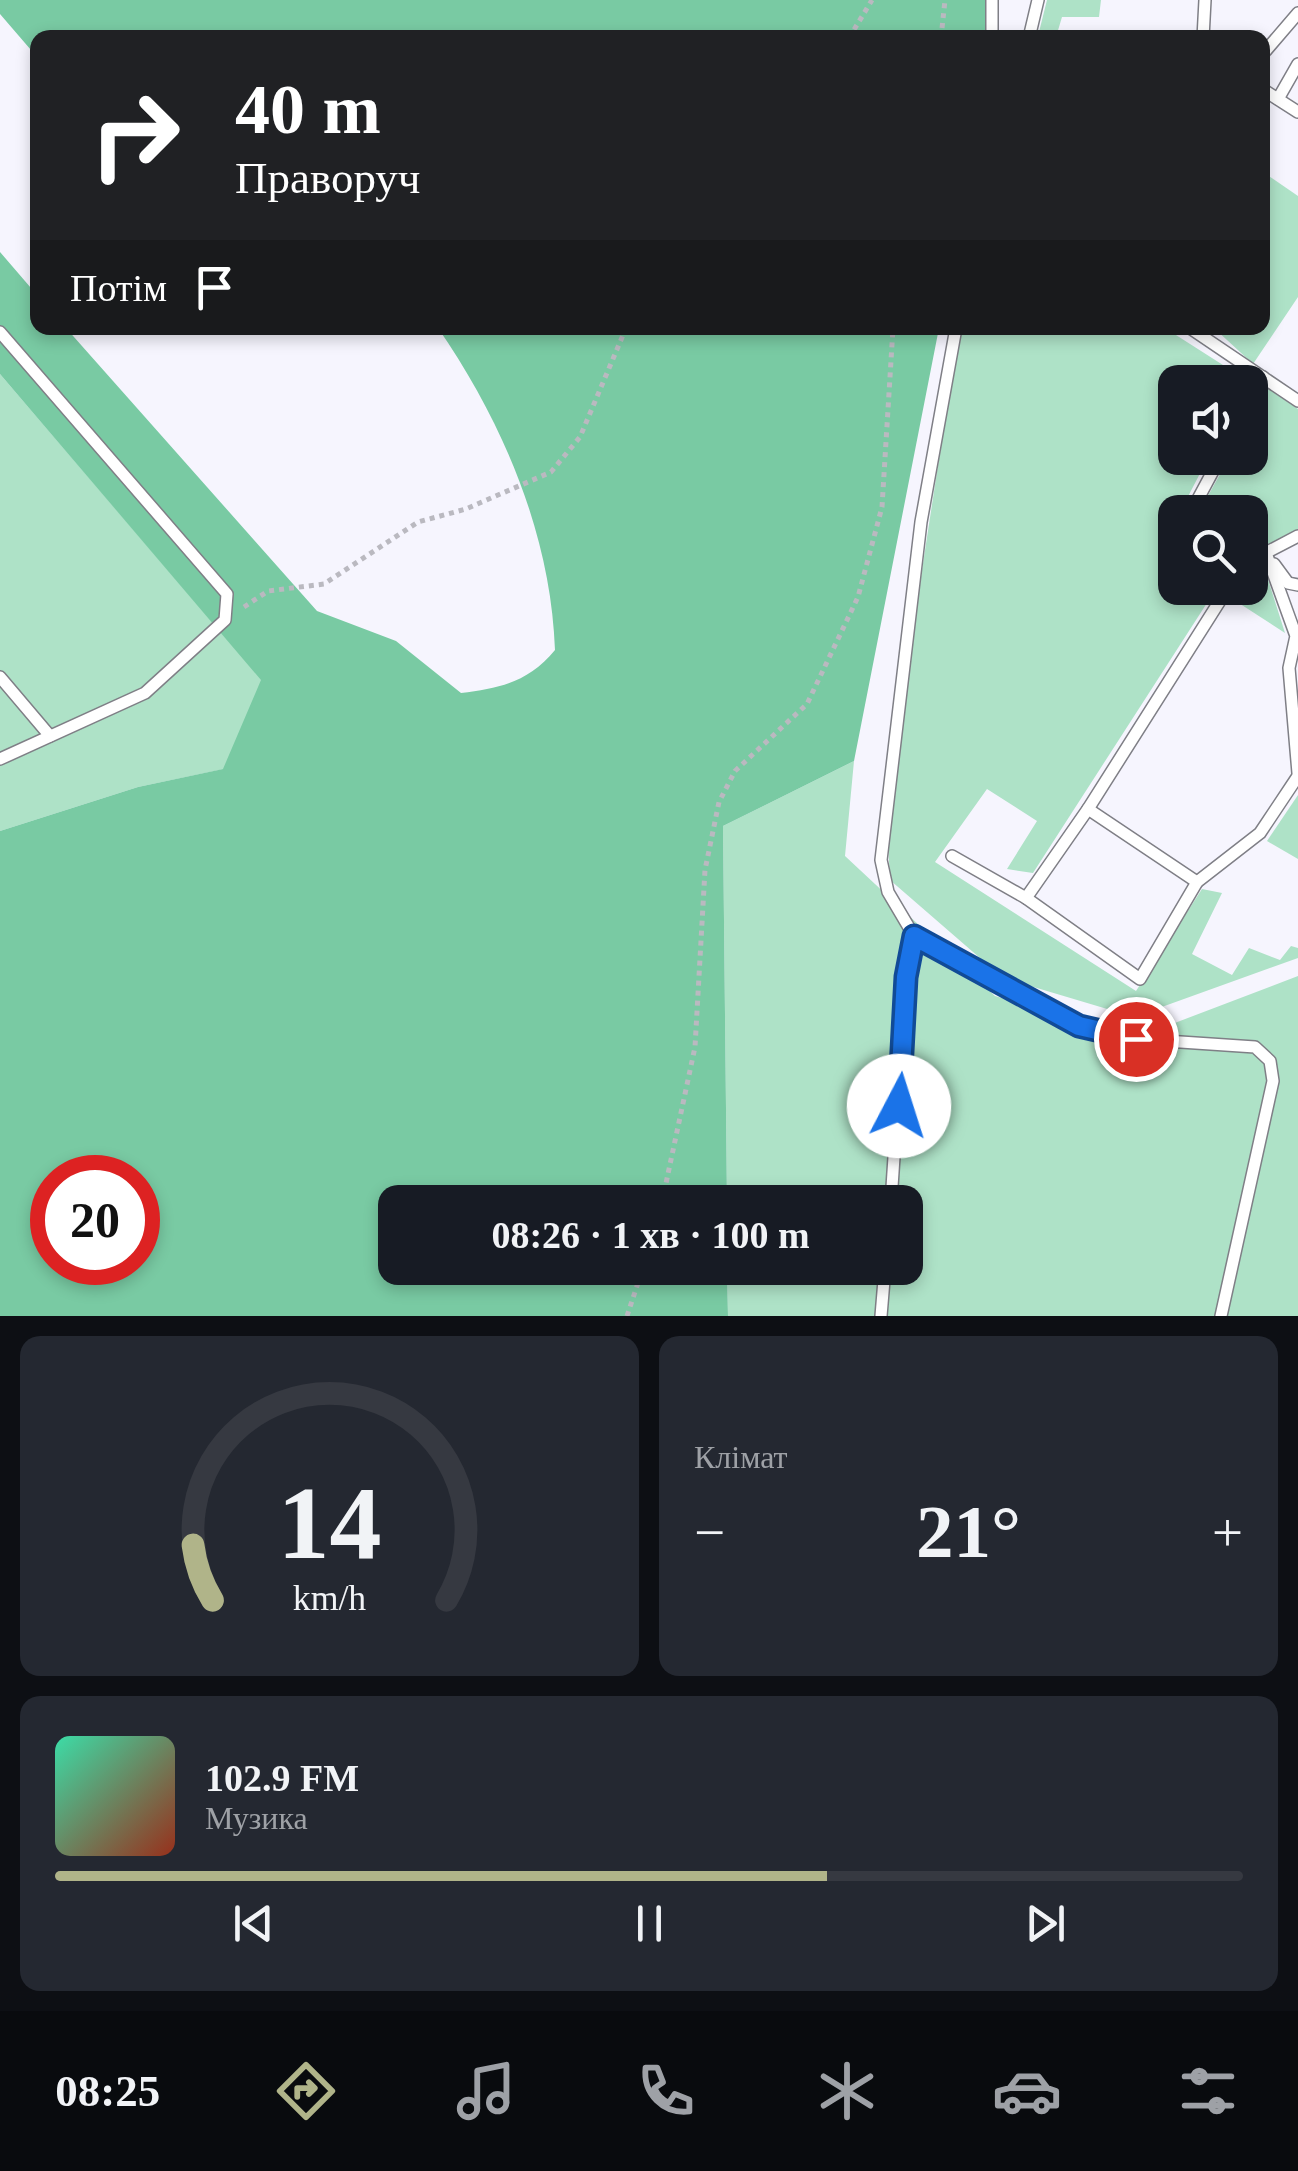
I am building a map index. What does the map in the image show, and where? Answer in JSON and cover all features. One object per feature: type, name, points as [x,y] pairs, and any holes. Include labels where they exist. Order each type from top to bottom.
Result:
[{"type":"lane","points":[[992,0],[992,30]]},
{"type":"lane","points":[[1030,30],[1038,0]]},
{"type":"lane","points":[[1204,30],[1206,0]]},
{"type":"lane","points":[[1270,46],[1298,13]]},
{"type":"lane","points":[[1278,99],[1298,64]]},
{"type":"lane","points":[[1270,94],[1298,112]]},
{"type":"lane","points":[[0,332],[228,594],[225,620],[145,693],[0,759]]},
{"type":"lane","points":[[955,335],[920,522],[881,860],[888,892],[914,936],[1079,1026],[1136,1039],[1254,1047],[1270,1061],[1273,1081],[1222,1316]]},
{"type":"lane","points":[[1202,335],[1246,365]]},
{"type":"lane","points":[[1268,380],[1298,401]]},
{"type":"lane","points":[[1268,552],[1298,536]]},
{"type":"lane","points":[[1268,556],[1288,583],[1298,586]]},
{"type":"lane","points":[[952,856],[1026,898],[1140,979],[1197,882],[1260,833],[1298,774],[1288,668],[1296,636],[1268,559]]},
{"type":"lane","points":[[1026,898],[1088,809],[1215,605]]},
{"type":"lane","points":[[0,678],[50,736]]},
{"type":"lane","points":[[1088,809],[1197,882]]},
{"type":"lane","points":[[892,1185],[906,977],[914,936]]},
{"type":"lane","points":[[881,1316],[884,1285]]},
{"type":"path","points":[[854,30],[872,0]]},
{"type":"path","points":[[942,30],[945,0]]},
{"type":"path","points":[[225,620],[268,590],[324,584],[418,522],[466,509],[550,472],[580,437],[623,335]]},
{"type":"path","points":[[666,1185],[696,1047],[705,870],[719,802],[735,771],[807,704],[858,597],[882,507],[893,335]]},
{"type":"path","points":[[627,1316],[637,1285]]},
{"type":"green space","points":[[0,0],[992,0],[990,30],[30,30],[30,49],[0,14]]},
{"type":"green space","points":[[1047,0],[1101,0],[1099,17],[1062,17],[1058,30],[1040,30]]},
{"type":"green space","points":[[1270,177],[1298,196],[1298,297],[1253,364],[1222,335],[1270,335]]},
{"type":"green space","points":[[0,252],[30,287],[30,335],[72,335],[317,611],[396,641],[461,693],[513,682],[535,670],[555,650],[544,564],[519,481],[483,402],[443,335],[938,335],[854,761],[723,826],[727,1185],[378,1185],[378,1285],[727,1285],[728,1316],[0,1316],[0,831],[138,787],[223,769],[261,680],[0,374]]},
{"type":"green space","points":[[958,335],[1176,335],[1223,365],[1158,365],[1158,475],[1199,475],[1189,495],[1158,495],[1158,605],[1206,605],[1033,873],[1007,869],[1037,821],[987,789],[935,862],[1136,991],[1202,889],[1222,893],[1192,954],[1232,975],[1249,948],[1280,960],[1291,946],[1298,948],[1298,958],[1134,1017],[1003,978],[890,880],[888,842],[911,642]]},
{"type":"green space","points":[[0,374],[262,680],[224,769],[138,787],[0,831]]},
{"type":"green space","points":[[1268,388],[1298,409],[1298,529],[1268,545],[1268,495],[1208,495],[1220,475],[1268,475]]},
{"type":"green space","points":[[1268,580],[1285,633],[1242,605],[1268,605]]},
{"type":"green space","points":[[854,761],[845,856],[995,996],[1138,1037],[1298,976],[1298,1316],[728,1316],[727,1285],[923,1285],[923,1185],[727,1185],[723,826]]},
{"type":"green space","points":[[1298,795],[1298,859],[1267,841]]},
{"type":"route","points":[[899,1106],[906,977],[914,936],[1079,1026],[1136,1039]]}]
